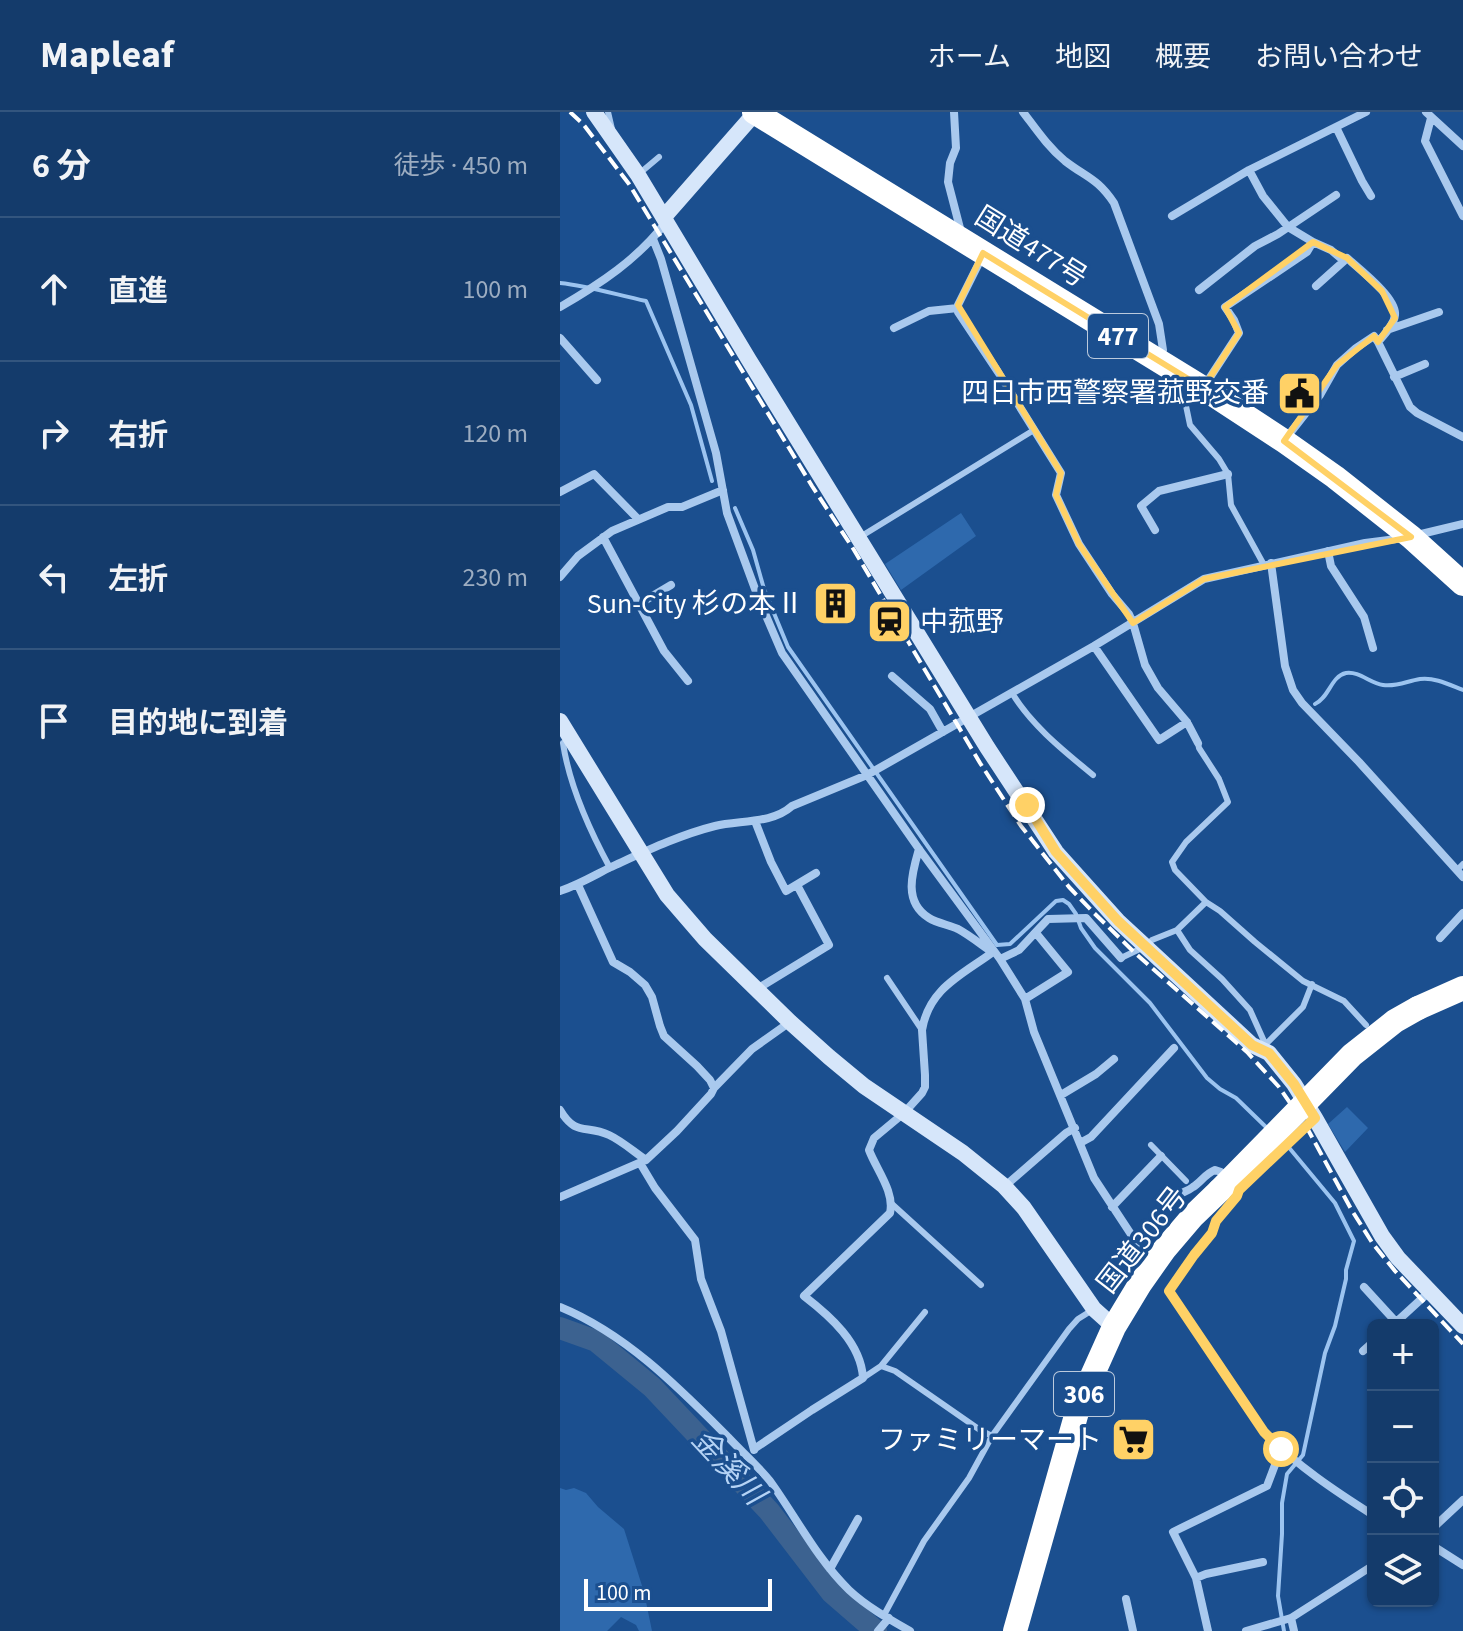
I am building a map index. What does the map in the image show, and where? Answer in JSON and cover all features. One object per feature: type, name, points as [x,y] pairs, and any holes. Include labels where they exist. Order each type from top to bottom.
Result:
[{"type":"highway","name":"国道477号","points":[[755,112],[1284,441],[1411,537],[1463,584]]},
{"type":"highway","name":"国道306号","points":[[1015,1631],[1079,1405],[1114,1327],[1140,1284],[1193,1216],[1229,1190],[1352,1055],[1395,1021],[1463,988]]},
{"type":"street","points":[[594,112],[638,175],[749,360],[1056,852],[1118,921],[1252,1045],[1268,1049],[1315,1118],[1382,1236],[1398,1258],[1463,1326]]},
{"type":"street","points":[[560,307],[631,260],[653,239],[665,219],[755,112]]},
{"type":"street","points":[[954,112],[956,148],[950,163],[948,182],[962,229],[960,238]]},
{"type":"street","points":[[1023,112],[1050,147],[1104,188],[1114,203],[1159,324],[1163,350],[1157,360]]},
{"type":"street","points":[[1172,216],[1249,170],[1366,112]]},
{"type":"street","points":[[1429,115],[1463,146]]},
{"type":"street","points":[[1429,115],[1425,141],[1463,216]]},
{"type":"street","points":[[1336,127],[1371,196]]},
{"type":"street","points":[[1249,170],[1263,196],[1288,227],[1331,250],[1344,261]]},
{"type":"street","points":[[1199,290],[1255,246],[1336,195]]},
{"type":"street","points":[[653,239],[699,388],[727,513],[782,653],[1025,999],[1034,1032],[1094,1178],[1142,1251]]},
{"type":"street","points":[[1195,383],[1239,333],[1225,307],[1307,252],[1313,242]]},
{"type":"street","points":[[983,253],[958,312],[1061,473],[1056,495],[1079,544],[1133,623],[1145,665],[1158,688],[1187,722],[1198,743]]},
{"type":"street","points":[[1316,286],[1347,258],[1373,281],[1395,310],[1395,318],[1378,342]]},
{"type":"street","points":[[894,328],[929,311],[958,308]]},
{"type":"street","points":[[1387,330],[1439,312]]},
{"type":"street","points":[[1284,441],[1320,395],[1337,365],[1374,336],[1410,407],[1463,437]]},
{"type":"street","points":[[560,338],[597,380]]},
{"type":"street","points":[[1394,377],[1425,364]]},
{"type":"street","points":[[560,492],[594,474],[638,519]]},
{"type":"street","points":[[1155,530],[1141,506],[1159,491],[1228,474]]},
{"type":"street","points":[[560,577],[578,556],[612,531],[668,507],[682,507],[723,490]]},
{"type":"street","points":[[560,891],[695,832],[718,825],[755,821],[790,810],[792,806],[867,775],[1094,646],[1204,579],[1463,524]]},
{"type":"street","points":[[603,537],[664,651],[688,681]]},
{"type":"street","points":[[1328,551],[1331,566],[1364,617],[1373,648]]},
{"type":"street","points":[[1268,564],[1285,666],[1293,690],[1461,871]]},
{"type":"street","points":[[639,604],[671,585]]},
{"type":"street","points":[[1094,646],[1159,740],[1187,722]]},
{"type":"street","points":[[892,676],[930,709],[943,732]]},
{"type":"street","points":[[560,721],[667,895],[705,939],[790,1022],[864,1086],[963,1153],[1004,1186],[1034,1221],[1094,1309],[1114,1327]]},
{"type":"street","points":[[755,821],[786,891],[816,873]]},
{"type":"street","points":[[919,849],[911,886],[917,904],[928,917],[958,929],[997,956]]},
{"type":"street","points":[[578,885],[613,962],[645,985],[664,1036],[697,1066],[714,1088]]},
{"type":"street","points":[[756,989],[829,945],[797,885]]},
{"type":"street","points":[[1440,938],[1463,913]]},
{"type":"street","points":[[754,1449],[863,1378],[857,1355],[838,1325],[804,1296],[890,1213],[892,1204],[869,1150],[874,1138],[919,1099],[925,1087],[922,1030],[935,996],[956,979],[997,956],[1019,950],[1048,919],[1086,918],[1121,958]]},
{"type":"street","points":[[1025,999],[1068,972],[1036,933]]},
{"type":"street","points":[[560,1197],[643,1162],[677,1131],[752,1049],[790,1022]]},
{"type":"street","points":[[1080,1143],[1091,1137],[1174,1048]]},
{"type":"street","points":[[1061,1095],[1114,1059]]},
{"type":"street","points":[[560,1110],[576,1127],[608,1134],[643,1162],[655,1188],[695,1240],[701,1279],[721,1331],[754,1449],[752,1459]]},
{"type":"street","points":[[1229,1190],[1315,1118]]},
{"type":"street","points":[[1004,1186],[1075,1128]]},
{"type":"street","points":[[1112,1207],[1161,1156]]},
{"type":"street","points":[[1136,1242],[1175,1197],[1191,1189],[1208,1173],[1215,1170],[1221,1172],[1229,1190],[1237,1196],[1216,1221],[1212,1233],[1169,1291],[1264,1432],[1304,1467],[1367,1511]]},
{"type":"street","points":[[1364,1287],[1390,1319]]},
{"type":"street","points":[[1399,1319],[1429,1292]]},
{"type":"street","points":[[560,1307],[641,1354],[706,1414],[752,1459],[830,1569],[851,1591],[886,1619],[910,1631]]},
{"type":"street","points":[[1363,1351],[1367,1347]]},
{"type":"street","points":[[1208,1631],[1196,1578],[1173,1532],[1267,1486],[1281,1449]]},
{"type":"street","points":[[1439,1522],[1463,1500]]},
{"type":"street","points":[[830,1569],[858,1519]]},
{"type":"street","points":[[1439,1550],[1463,1565]]},
{"type":"street","points":[[1196,1578],[1263,1562]]},
{"type":"street","points":[[1246,1631],[1289,1619],[1367,1569]]},
{"type":"street","points":[[1126,1599],[1133,1631]]},
{"type":"street","points":[[878,1631],[886,1619]]},
{"type":"street","points":[[1289,1619],[1294,1631]]},
{"type":"lane","points":[[608,112],[615,140]]},
{"type":"lane","points":[[638,175],[659,157]]},
{"type":"lane","points":[[1195,383],[1185,401],[1190,425],[1228,474],[1231,505],[1268,564]]},
{"type":"lane","points":[[860,537],[1034,430]]},
{"type":"lane","points":[[1012,693],[1054,743],[1093,775]]},
{"type":"lane","points":[[563,743],[580,801],[610,868]]},
{"type":"lane","points":[[1198,743],[1219,779],[1228,802],[1186,842],[1172,862],[1175,870],[1206,902],[1255,942],[1299,977],[1344,1001],[1366,1025]]},
{"type":"lane","points":[[1121,958],[1177,930],[1206,902]]},
{"type":"lane","points":[[1177,930],[1190,950],[1250,1010],[1268,1049],[1303,1007],[1312,984]]},
{"type":"lane","points":[[887,978],[922,1030]]},
{"type":"lane","points":[[1151,1145],[1186,1181]]},
{"type":"lane","points":[[892,1204],[981,1285]]},
{"type":"lane","points":[[886,1619],[924,1541],[964,1487],[992,1436],[1069,1329],[1094,1309]]},
{"type":"lane","points":[[863,1378],[881,1366],[925,1312]]},
{"type":"lane","points":[[881,1366],[895,1371],[992,1436]]},
{"type":"highlighted area","points":[[1313,242],[1347,258],[1382,291],[1395,318],[1378,342],[1374,336],[1337,365],[1284,441],[1411,537],[1204,579],[1133,623],[1079,544],[1056,495],[1061,473],[958,305],[983,253],[1203,388],[1239,333],[1225,307]]},
{"type":"shaded area","points":[[961,513],[976,536],[901,590],[885,564]]},
{"type":"shaded area","points":[[1347,1107],[1368,1128],[1345,1152],[1328,1124]]},
{"type":"shaded area","points":[[560,1488],[574,1488],[586,1493],[624,1529],[644,1592],[652,1631],[639,1631],[636,1625],[621,1617],[607,1631],[560,1631]]},
{"type":"waterway","points":[[560,283],[646,301],[691,405],[712,481]]},
{"type":"waterway","points":[[735,508],[788,647],[997,945],[1010,944],[1056,901],[1063,900],[1069,904],[1095,948],[1150,1003],[1207,1078],[1236,1098],[1267,1128]]},
{"type":"waterway","points":[[1315,704],[1337,678],[1346,673],[1383,685],[1426,679],[1463,690]]},
{"type":"waterway","points":[[1284,1631],[1278,1596],[1282,1503],[1287,1474],[1303,1455],[1354,1241],[1335,1203],[1286,1144]]},
{"type":"waterway","name":"金溪川","points":[[560,1328],[596,1341],[652,1387],[769,1511],[832,1593],[876,1631]]},
{"type":"railway","points":[[570,112],[583,124],[629,184],[1021,826],[1092,911],[1247,1052],[1279,1087],[1306,1126],[1373,1244],[1463,1344]]},
{"type":"place","name":"四日市西警察署菰野交番","points":[[1300,393]]},
{"type":"place","name":"Sun-City 杉の本Ⅱ","points":[[835,604]]},
{"type":"place","name":"中菰野","points":[[889,622]]},
{"type":"place","name":"ファミリーマート","points":[[1133,1440]]},
{"type":"route","points":[[1027,805],[1056,852],[1085,886],[1118,921],[1252,1045],[1269,1053],[1294,1084],[1315,1118],[1239,1190],[1169,1291],[1264,1432],[1281,1449]]}]
